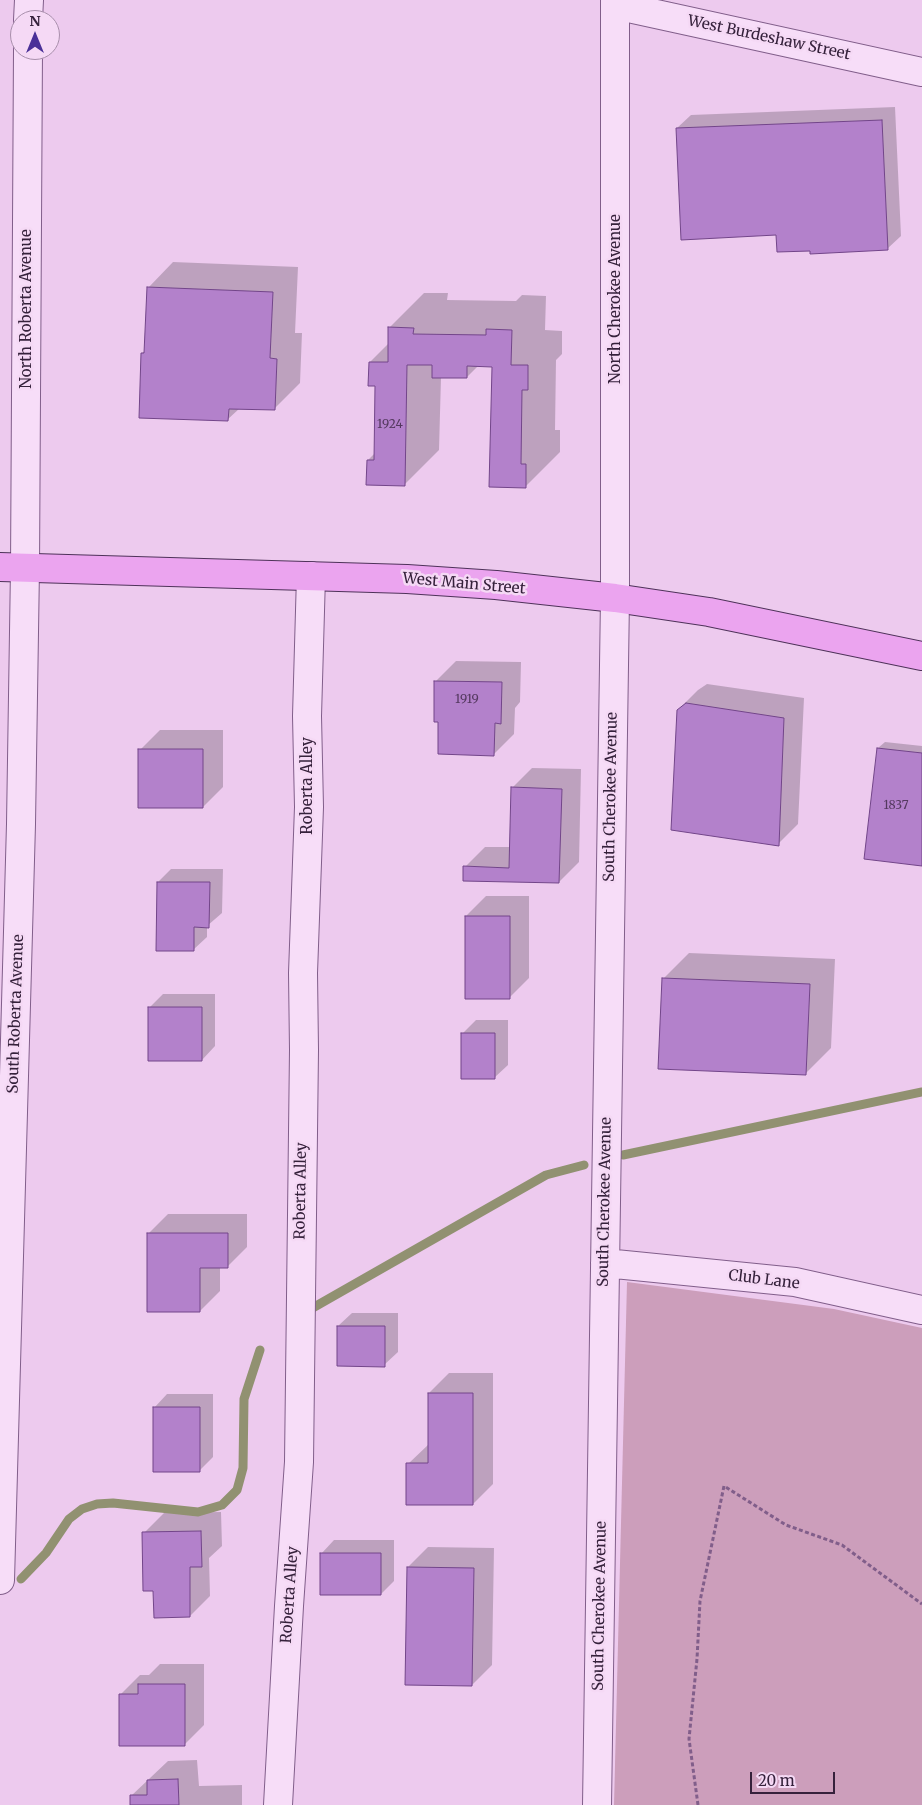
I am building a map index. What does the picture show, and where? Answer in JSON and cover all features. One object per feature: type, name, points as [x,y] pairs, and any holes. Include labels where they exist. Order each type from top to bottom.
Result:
[{"type":"main road","name":"West Main Street","points":[[12,568],[311,576],[496,585],[614,598],[709,612],[922,656]]},
{"type":"street","name":"West Burdeshaw Street","points":[[615,2],[922,72]]},
{"type":"street","name":"North Cherokee Avenue","points":[[614,598],[615,2]]},
{"type":"street","name":"North Roberta Avenue","points":[[12,568],[28,60]]},
{"type":"street","name":"South Roberta Avenue","points":[[0,1580],[21,824],[12,568]]},
{"type":"street","name":"Roberta Alley","points":[[278,1805],[288,1616],[299,1462],[304,1050],[303,973],[309,807],[307,716],[311,576]]},
{"type":"street","name":"South Cherokee Avenue","points":[[597,1805],[614,598]]},
{"type":"street","name":"Club Lane","points":[[605,1263],[795,1282],[922,1310]]},
{"type":"path","points":[[698,1805],[689,1739],[698,1659],[700,1602],[724,1486],[786,1525],[842,1545],[922,1604]]},
{"type":"shaded area","points":[[627,1282],[834,1309],[922,1328],[922,1805],[614,1805]]},
{"type":"building","points":[[882,120],[888,250],[810,254],[810,251],[777,252],[776,235],[681,240],[676,128]]},
{"type":"building","points":[[147,287],[273,292],[270,358],[277,359],[275,410],[229,409],[228,421],[139,418],[141,353],[144,353]]},
{"type":"building","points":[[388,327],[414,328],[413,334],[486,335],[486,329],[512,330],[511,365],[528,365],[528,390],[522,390],[521,464],[526,464],[526,488],[489,487],[492,367],[467,366],[467,378],[432,378],[432,365],[407,365],[405,486],[366,485],[367,460],[374,460],[375,386],[368,386],[369,362],[388,362]]},
{"type":"building","points":[[434,681],[502,682],[501,724],[495,723],[494,756],[438,754],[438,722],[434,722]]},
{"type":"building","points":[[686,703],[784,718],[779,846],[671,830],[677,710]]},
{"type":"building","points":[[877,748],[922,753],[922,866],[864,859]]},
{"type":"building","points":[[138,749],[203,749],[203,808],[138,808]]},
{"type":"building","points":[[511,787],[562,789],[559,883],[463,881],[463,866],[509,868]]},
{"type":"building","points":[[157,882],[210,882],[209,928],[194,927],[194,951],[156,951]]},
{"type":"building","points":[[465,916],[510,916],[510,999],[465,999]]},
{"type":"building","points":[[662,978],[810,984],[806,1075],[658,1069]]},
{"type":"building","points":[[148,1007],[202,1007],[202,1061],[148,1061]]},
{"type":"building","points":[[461,1033],[495,1033],[495,1079],[461,1079]]},
{"type":"building","points":[[147,1233],[228,1233],[228,1268],[200,1268],[200,1312],[147,1312]]},
{"type":"building","points":[[337,1326],[385,1326],[385,1367],[337,1366]]},
{"type":"building","points":[[428,1393],[473,1393],[473,1505],[406,1505],[406,1463],[428,1463]]},
{"type":"building","points":[[153,1407],[200,1407],[200,1472],[153,1472]]},
{"type":"building","points":[[201,1531],[202,1567],[190,1567],[190,1617],[154,1618],[153,1591],[143,1591],[142,1532]]},
{"type":"building","points":[[320,1553],[381,1553],[381,1595],[320,1595]]},
{"type":"building","points":[[407,1567],[474,1568],[472,1686],[405,1685]]},
{"type":"building","points":[[138,1684],[185,1684],[185,1746],[119,1746],[119,1694],[138,1694]]},
{"type":"building","points":[[178,1779],[179,1805],[130,1805],[130,1795],[147,1795],[147,1780]]},
{"type":"waterway","points":[[623,1155],[922,1092]]},
{"type":"waterway","points":[[309,1310],[546,1175],[584,1165]]},
{"type":"waterway","points":[[21,1579],[46,1553],[69,1519],[82,1509],[97,1504],[113,1503],[198,1512],[222,1505],[237,1490],[243,1468],[244,1399],[260,1350]]}]
